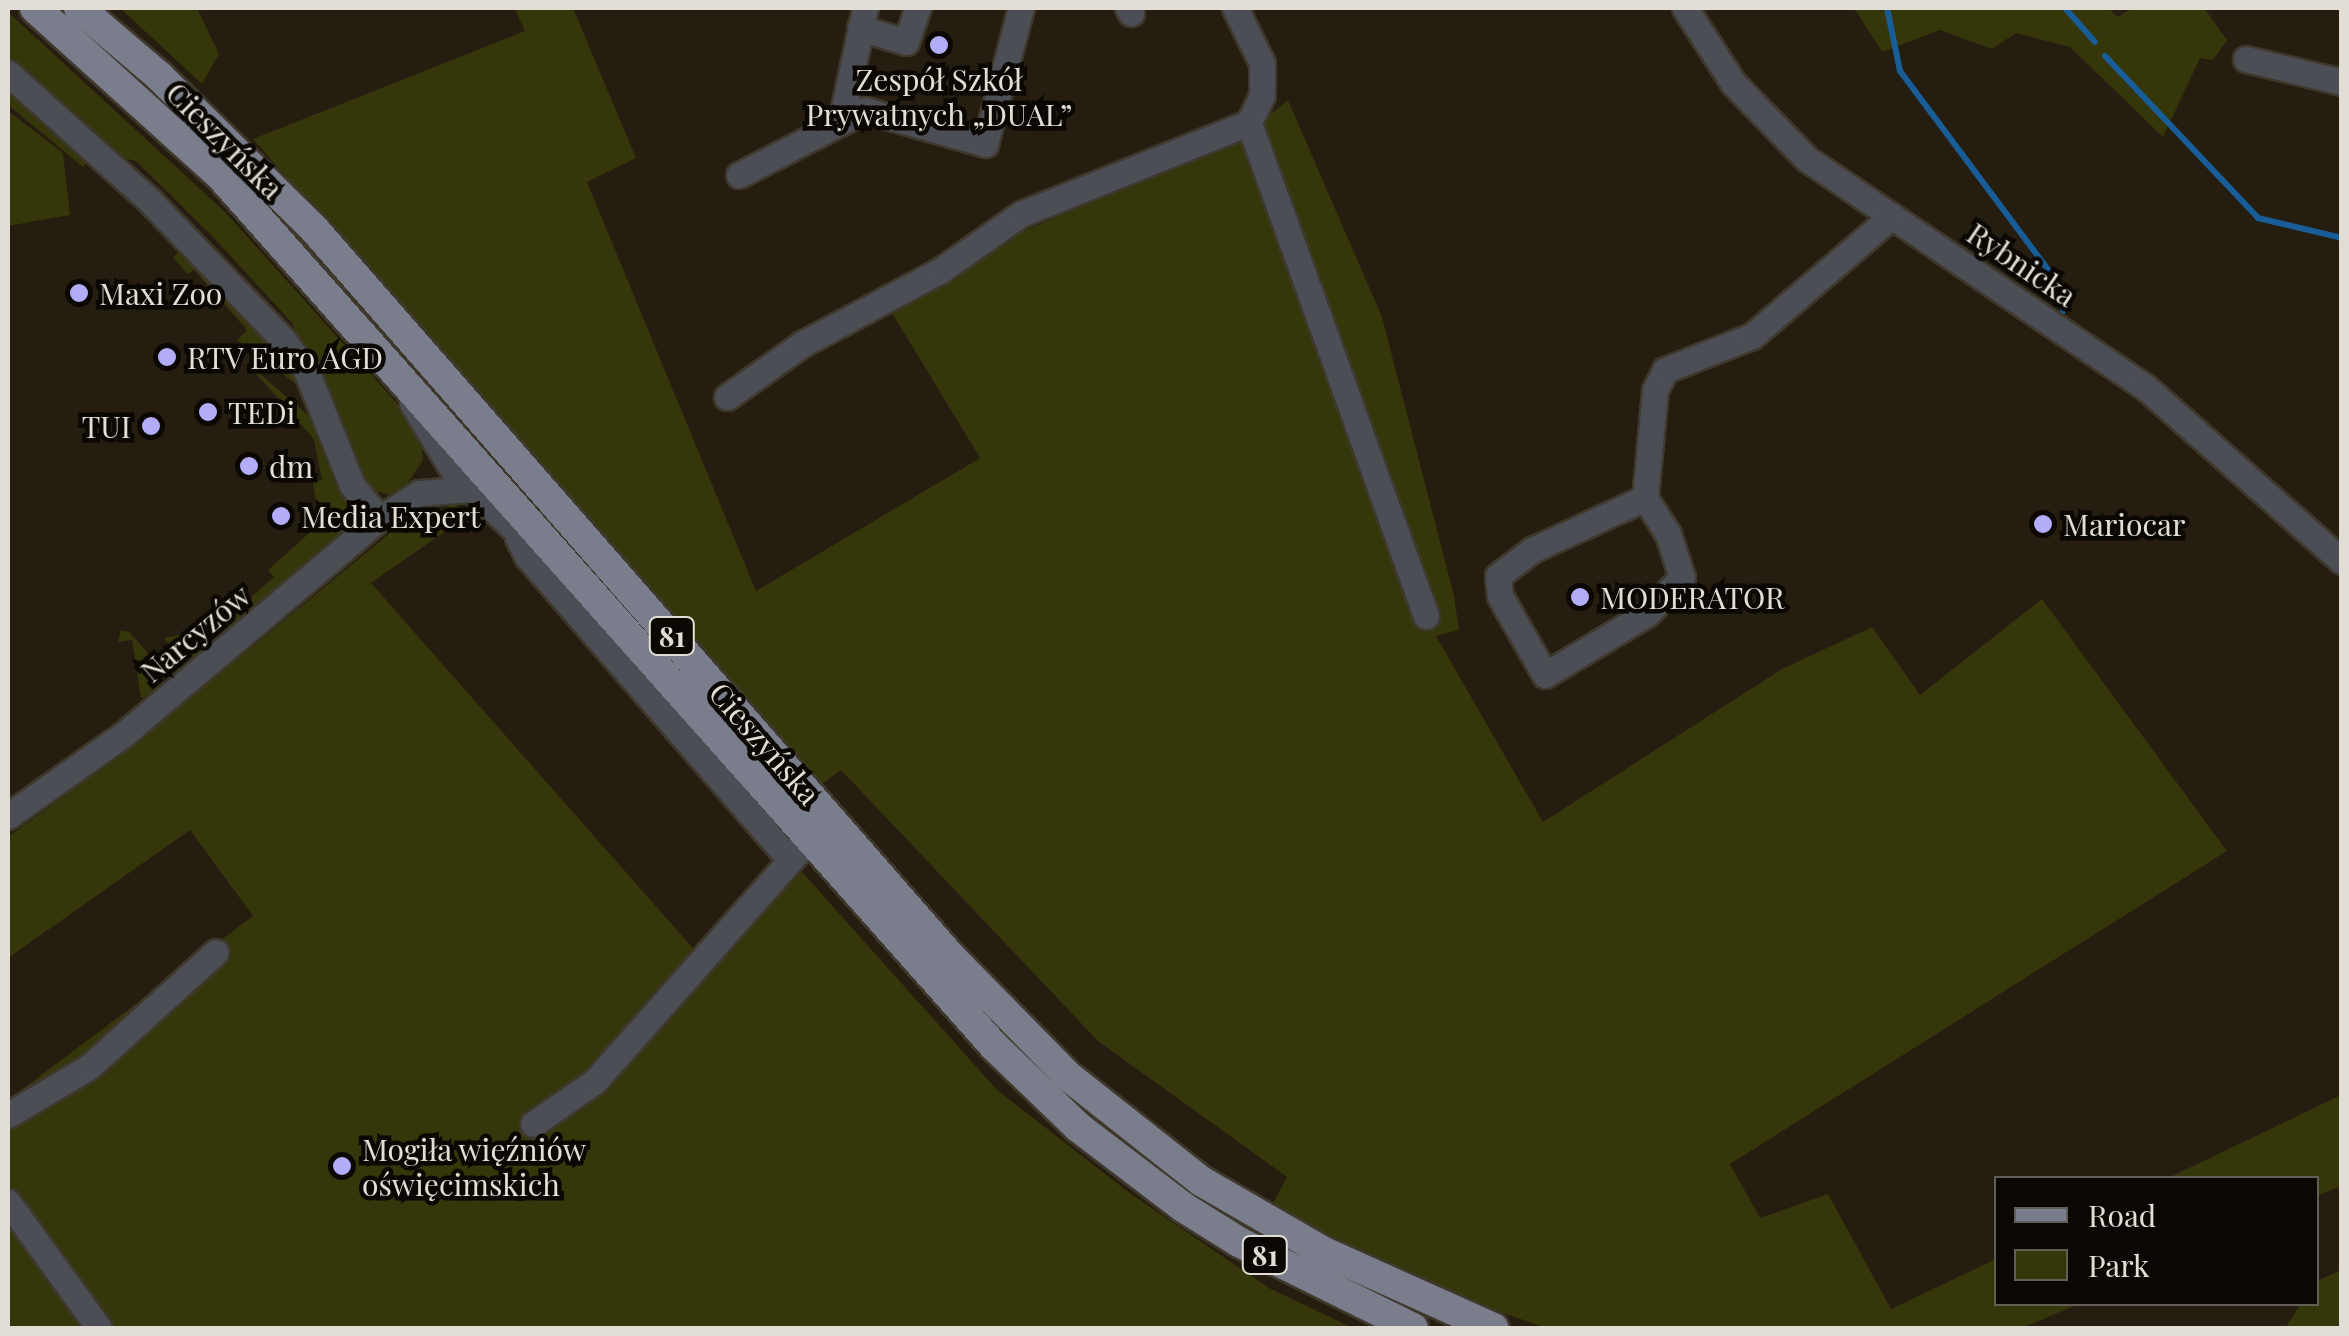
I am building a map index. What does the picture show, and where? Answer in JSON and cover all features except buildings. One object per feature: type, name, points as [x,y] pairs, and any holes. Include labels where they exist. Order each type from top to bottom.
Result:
[{"type":"main road","name":"Cieszyńska","points":[[35,8],[219,174],[385,355],[574,575],[799,849],[995,1047],[1126,1166],[1240,1242],[1413,1328]]},
{"type":"main road","name":"Cieszyńska","points":[[79,8],[226,140],[328,244],[951,957],[1068,1076],[1201,1182],[1322,1251],[1493,1328]]},
{"type":"street","points":[[841,122],[863,18],[906,42],[918,8]]},
{"type":"street","points":[[739,174],[865,110],[985,144],[1021,8]]},
{"type":"street","points":[[1235,8],[1262,63],[1262,95],[1250,123],[1426,616]]},
{"type":"street","name":"Rybnicka","points":[[1684,8],[1768,122],[1807,159],[2144,386],[2342,562]]},
{"type":"street","points":[[2246,59],[2342,82]]},
{"type":"street","points":[[8,72],[148,198],[284,340],[306,370],[352,485],[379,519]]},
{"type":"street","points":[[727,396],[802,344],[941,270],[1020,214],[1250,123]]},
{"type":"street","points":[[1645,498],[1532,550],[1498,576],[1500,596],[1545,675],[1648,613],[1682,577],[1668,534],[1645,498],[1655,390],[1665,370],[1752,336],[1794,306],[1892,216]]},
{"type":"street","points":[[385,355],[438,452],[518,538],[574,575]]},
{"type":"street","points":[[419,493],[438,452]]},
{"type":"street","name":"Narcyzów","points":[[8,816],[123,735],[379,519],[419,493],[471,488]]},
{"type":"street","points":[[518,538],[527,556],[799,849],[595,1081],[533,1124]]},
{"type":"street","points":[[8,1116],[89,1067],[216,952]]},
{"type":"street","points":[[8,1202],[99,1328]]},
{"type":"green space","points":[[120,8],[197,8],[219,54],[202,84]]},
{"type":"green space","points":[[514,8],[573,8],[636,158],[587,182],[756,591],[980,458],[892,313],[899,283],[1236,142],[1288,100],[1382,317],[1454,596],[1459,630],[1436,636],[1543,822],[1782,669],[1872,627],[1920,695],[2042,599],[2227,851],[1730,1164],[1760,1218],[1828,1194],[1891,1309],[1994,1260],[1994,1306],[2074,1306],[2022,1328],[1546,1328],[1400,1276],[1273,1203],[1287,1177],[1098,1041],[841,770],[819,786],[253,139],[525,31]]},
{"type":"green space","points":[[1854,8],[2108,8],[2118,17],[2132,8],[2204,8],[2227,40],[2213,60],[2200,58],[2163,137],[2070,47],[2016,33],[1992,49],[1940,30],[1882,52]]},
{"type":"green space","points":[[8,12],[226,213],[420,429],[423,460],[404,489],[390,495],[364,488],[292,323],[136,161],[119,157],[8,59]]},
{"type":"green space","points":[[8,85],[91,159],[83,167],[8,105]]},
{"type":"green space","points":[[8,111],[63,153],[70,215],[8,226]]},
{"type":"green space","points":[[151,217],[267,338],[300,387],[237,340],[247,330],[194,270],[188,274],[173,258],[178,252],[149,220],[138,229]]},
{"type":"green space","points":[[243,359],[308,415],[336,485],[363,517],[226,632],[210,619],[232,614],[274,577],[268,570],[328,516],[316,501],[313,482],[322,480],[314,439]]},
{"type":"green space","points":[[454,504],[470,514],[371,583],[713,971],[787,881],[802,872],[997,1090],[1131,1194],[1269,1288],[1353,1328],[13,1328],[8,1322],[8,1100],[253,916],[190,830],[8,958],[8,837],[129,749],[397,527]]},
{"type":"green space","points":[[121,630],[129,632],[163,670],[164,683],[151,696],[141,698],[132,640],[118,642]]},
{"type":"green space","points":[[192,633],[201,652],[184,663],[164,638]]},
{"type":"green space","points":[[2341,1095],[2341,1186],[2319,1195],[2319,1176],[2172,1176]]},
{"type":"green space","points":[[2341,1270],[2341,1328],[2285,1328],[2300,1306],[2319,1306],[2319,1280]]},
{"type":"waterway","points":[[1887,8],[1900,71],[2070,299],[2063,311]]},
{"type":"waterway","points":[[2065,8],[2095,42]]},
{"type":"waterway","points":[[2105,56],[2258,218],[2342,238]]},
{"type":"place","name":"Zespół Szkół Prywatnych „DUAL”","points":[[939,45]]},
{"type":"place","name":"Maxi Zoo","points":[[79,293]]},
{"type":"place","name":"RTV Euro AGD","points":[[167,357]]},
{"type":"place","name":"TEDi","points":[[208,412]]},
{"type":"place","name":"TUI","points":[[151,426]]},
{"type":"place","name":"dm","points":[[249,466]]},
{"type":"place","name":"Media Expert","points":[[281,516]]},
{"type":"place","name":"Mariocar","points":[[2043,524]]},
{"type":"place","name":"MODERATOR","points":[[1580,597]]},
{"type":"place","name":"Mogiła więźniów oświęcimskich","points":[[342,1166]]}]
